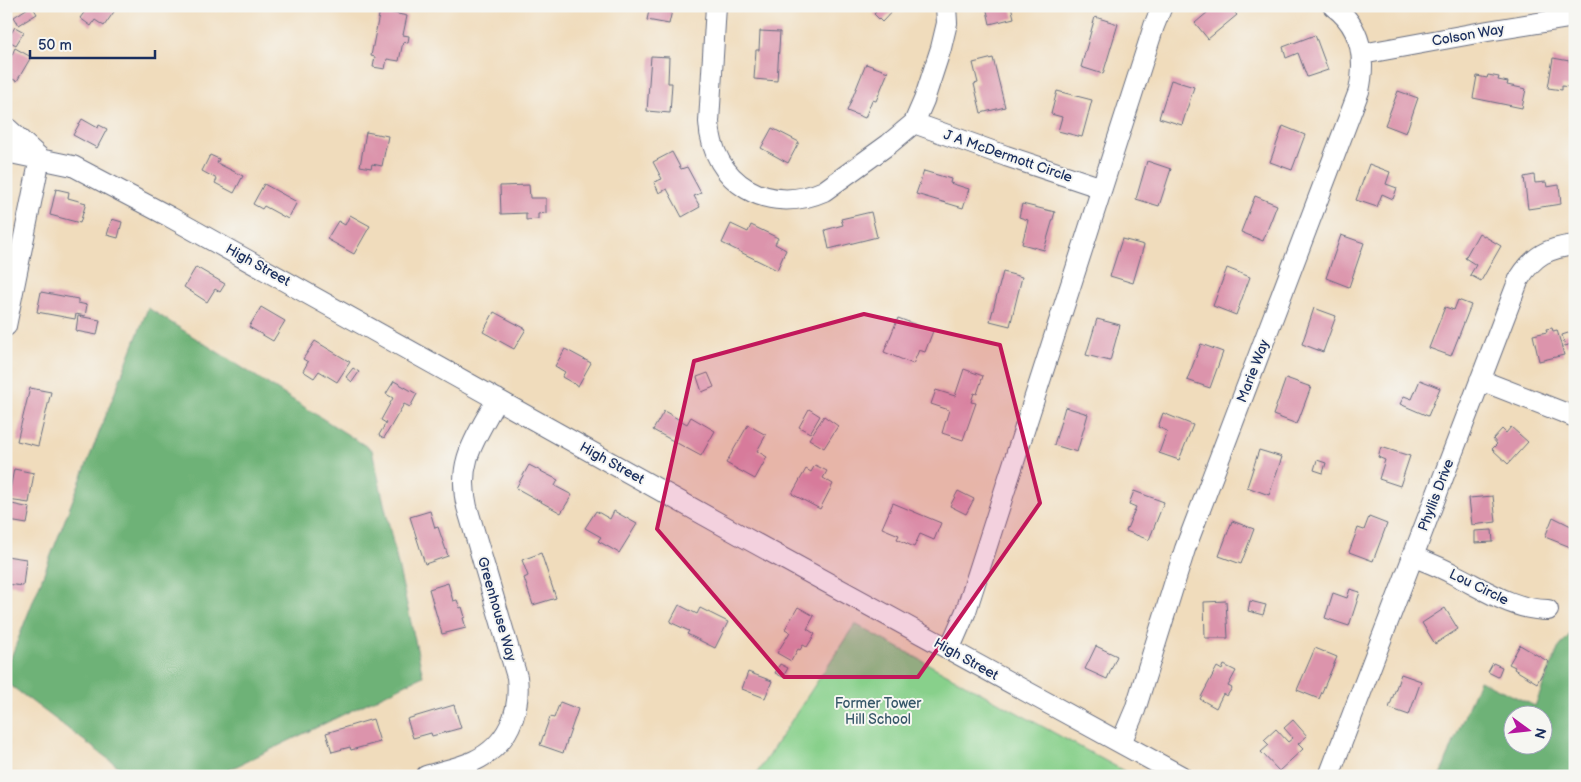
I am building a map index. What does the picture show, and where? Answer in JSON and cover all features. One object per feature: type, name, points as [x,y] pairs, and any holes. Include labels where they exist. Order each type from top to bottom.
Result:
[{"type":"street","points":[[716,6],[710,134],[717,156],[723,167],[746,189],[756,194],[779,200],[813,196],[824,191],[889,144],[914,123],[942,48],[947,24],[946,6]]},
{"type":"street","points":[[949,650],[966,611],[1162,6]]},
{"type":"street","name":"Marie Way","points":[[1122,743],[1136,710],[1185,549],[1356,102],[1363,71],[1360,45],[1353,28],[1333,6]]},
{"type":"street","name":"Colson Way","points":[[1362,54],[1575,17]]},
{"type":"street","name":"J A McDermott Circle","points":[[914,123],[1102,188]]},
{"type":"street","points":[[6,127],[40,158],[6,326]]},
{"type":"street","name":"High Street","points":[[6,152],[73,166],[98,178],[231,250],[949,650],[1181,776]]},
{"type":"street","name":"Phyllis Drive","points":[[1329,776],[1515,289],[1525,270],[1536,258],[1549,250],[1575,246]]},
{"type":"street","points":[[1480,380],[1575,417]]},
{"type":"street","name":"Greenhouse Way","points":[[426,776],[472,762],[482,757],[500,743],[515,715],[518,695],[517,677],[467,507],[463,486],[463,475],[469,453],[497,399]]},
{"type":"street","name":"Lou Circle","points":[[1412,556],[1446,570],[1506,601],[1532,609],[1548,610]]},
{"type":"highlighted area","points":[[864,314],[1000,345],[1040,503],[918,677],[784,677],[657,529],[694,361]]},
{"type":"green space","points":[[148,308],[372,450],[423,676],[216,776],[131,776],[6,682],[6,670]]},
{"type":"green space","name":"Former Tower Hill School","points":[[855,624],[1124,771],[1132,776],[755,776]]},
{"type":"green space","points":[[1575,628],[1575,776],[1440,776],[1479,680],[1531,704],[1504,704],[1504,754],[1554,754],[1554,704],[1536,704],[1558,649]]},
{"type":"building","points":[[31,6],[37,14],[19,25],[14,17]]},
{"type":"building","points":[[80,6],[118,6],[104,26],[95,20],[91,26],[80,18],[86,10]]},
{"type":"building","points":[[650,6],[673,6],[669,24],[647,20]]},
{"type":"building","points":[[870,6],[897,6],[882,22],[874,14],[876,12]]},
{"type":"building","points":[[986,6],[1011,6],[1014,18],[990,24]]},
{"type":"building","points":[[1215,6],[1229,6],[1237,15],[1208,39],[1195,23]]},
{"type":"building","points":[[380,10],[407,16],[403,35],[409,36],[408,43],[403,42],[399,61],[387,59],[385,69],[373,67],[375,57],[371,56]]},
{"type":"building","points":[[1095,17],[1118,24],[1103,74],[1081,67]]},
{"type":"building","points":[[15,27],[24,32],[16,45],[7,40]]},
{"type":"building","points":[[760,31],[780,32],[777,81],[754,79],[756,50],[759,50]]},
{"type":"building","points":[[1315,35],[1328,70],[1307,77],[1298,53],[1286,58],[1283,47]]},
{"type":"building","points":[[15,48],[31,57],[17,81],[12,79],[9,85],[6,83],[6,60],[9,61]]},
{"type":"building","points":[[651,56],[669,57],[668,83],[672,83],[670,113],[647,111]]},
{"type":"building","points":[[993,58],[1005,107],[981,113],[974,84],[978,83],[973,63]]},
{"type":"building","points":[[1553,58],[1575,62],[1575,88],[1562,86],[1562,90],[1548,88]]},
{"type":"building","points":[[866,64],[888,72],[876,101],[872,100],[865,118],[847,111]]},
{"type":"building","points":[[1488,75],[1499,77],[1498,80],[1508,82],[1507,85],[1526,89],[1522,108],[1473,98],[1477,76],[1487,78]]},
{"type":"building","points":[[1171,80],[1194,87],[1182,125],[1159,118]]},
{"type":"building","points":[[1057,91],[1092,100],[1082,137],[1058,131],[1062,117],[1051,114]]},
{"type":"building","points":[[1398,91],[1418,98],[1406,133],[1385,125]]},
{"type":"building","points":[[82,119],[98,128],[99,125],[107,129],[97,148],[73,135]]},
{"type":"building","points":[[1283,126],[1305,135],[1292,170],[1270,162]]},
{"type":"building","points":[[772,128],[799,142],[788,163],[761,148]]},
{"type":"building","points":[[366,132],[388,136],[382,166],[372,164],[371,168],[360,166]]},
{"type":"building","points":[[672,152],[681,169],[687,167],[701,193],[694,196],[700,207],[682,217],[667,189],[659,193],[654,182],[662,179],[653,162]]},
{"type":"building","points":[[210,155],[219,159],[217,163],[243,176],[234,193],[215,183],[217,179],[202,171]]},
{"type":"building","points":[[1147,161],[1171,169],[1159,206],[1136,199]]},
{"type":"building","points":[[1369,164],[1390,172],[1386,184],[1397,188],[1393,199],[1382,194],[1377,207],[1356,200]]},
{"type":"building","points":[[924,171],[951,179],[950,183],[969,189],[963,208],[916,194]]},
{"type":"building","points":[[1534,175],[1535,183],[1546,182],[1547,187],[1559,185],[1561,204],[1528,209],[1524,177]]},
{"type":"building","points":[[264,184],[297,202],[288,219],[264,206],[262,209],[253,204]]},
{"type":"building","points":[[529,185],[530,198],[546,198],[546,213],[538,214],[538,219],[526,220],[526,213],[501,214],[500,186]]},
{"type":"building","points":[[56,189],[69,192],[68,198],[86,203],[80,223],[50,215]]},
{"type":"building","points":[[1255,196],[1277,205],[1263,241],[1241,232]]},
{"type":"building","points":[[1022,204],[1055,212],[1044,250],[1022,244],[1028,220],[1019,217]]},
{"type":"building","points":[[871,212],[877,237],[829,249],[825,230],[843,225],[841,219]]},
{"type":"building","points":[[350,215],[370,226],[354,254],[327,239],[338,221],[345,225]]},
{"type":"building","points":[[112,219],[122,222],[118,238],[107,235]]},
{"type":"building","points":[[731,224],[748,232],[751,225],[778,238],[775,244],[786,250],[777,270],[722,243]]},
{"type":"building","points":[[1479,233],[1501,246],[1481,281],[1470,275],[1476,265],[1465,258]]},
{"type":"building","points":[[1341,235],[1364,243],[1349,287],[1326,278]]},
{"type":"building","points":[[1122,239],[1144,245],[1133,283],[1110,276]]},
{"type":"building","points":[[196,267],[225,284],[220,292],[215,289],[207,302],[184,287]]},
{"type":"building","points":[[1227,268],[1250,277],[1236,315],[1213,306]]},
{"type":"building","points":[[1003,272],[1022,277],[1010,326],[990,321]]},
{"type":"building","points":[[41,292],[78,299],[78,303],[87,305],[85,316],[76,314],[75,319],[37,312]]},
{"type":"building","points":[[1458,300],[1471,305],[1451,356],[1429,348],[1445,307],[1454,310]]},
{"type":"building","points":[[261,307],[285,321],[273,341],[249,327]]},
{"type":"building","points":[[1314,308],[1336,316],[1323,352],[1302,344]]},
{"type":"building","points":[[494,312],[526,329],[514,349],[483,332]]},
{"type":"building","points":[[78,316],[100,320],[97,335],[76,331]]},
{"type":"building","points":[[898,318],[933,331],[925,352],[919,350],[913,364],[884,352]]},
{"type":"building","points":[[1097,319],[1120,325],[1110,361],[1086,355]]},
{"type":"building","points":[[1552,328],[1553,331],[1557,330],[1564,355],[1539,361],[1533,335],[1547,332],[1546,329]]},
{"type":"building","points":[[1574,331],[1575,343],[1565,346],[1562,335]]},
{"type":"building","points":[[315,341],[350,362],[337,382],[319,371],[314,378],[303,371],[308,362],[303,359]]},
{"type":"building","points":[[1201,344],[1223,352],[1210,388],[1187,380]]},
{"type":"building","points":[[565,349],[591,363],[578,386],[562,377],[565,372],[555,366]]},
{"type":"building","points":[[353,368],[359,372],[352,382],[346,377]]},
{"type":"building","points":[[964,369],[983,376],[977,394],[974,393],[971,402],[976,403],[963,440],[942,433],[949,410],[931,404],[936,390],[955,396]]},
{"type":"building","points":[[708,373],[714,387],[702,392],[697,377]]},
{"type":"building","points":[[1286,378],[1311,387],[1297,424],[1273,415]]},
{"type":"building","points":[[1420,380],[1440,388],[1428,416],[1400,404],[1404,396],[1412,399]]},
{"type":"building","points":[[394,381],[417,394],[410,407],[404,404],[384,438],[379,435],[386,423],[381,420],[393,398],[386,394]]},
{"type":"building","points":[[30,388],[51,392],[38,446],[17,441]]},
{"type":"building","points":[[1065,407],[1088,414],[1077,452],[1054,445]]},
{"type":"building","points":[[809,409],[820,416],[810,433],[799,427]]},
{"type":"building","points":[[664,411],[687,424],[691,417],[715,431],[701,456],[653,430]]},
{"type":"building","points":[[1163,413],[1193,425],[1179,460],[1159,453],[1167,431],[1158,427]]},
{"type":"building","points":[[824,416],[838,426],[824,448],[809,439]]},
{"type":"building","points":[[748,425],[766,435],[757,451],[767,457],[755,479],[726,463]]},
{"type":"building","points":[[1511,427],[1528,442],[1508,464],[1492,449],[1497,444],[1493,439],[1502,429],[1506,433]]},
{"type":"building","points":[[1381,447],[1410,456],[1400,486],[1379,479],[1385,460],[1378,457]]},
{"type":"building","points":[[1259,450],[1282,457],[1269,495],[1247,487]]},
{"type":"building","points":[[1317,460],[1326,463],[1323,473],[1314,470]]},
{"type":"building","points":[[529,465],[558,480],[555,486],[572,495],[561,513],[516,488]]},
{"type":"building","points":[[815,465],[827,471],[823,478],[833,484],[820,509],[792,494],[806,469],[811,472]]},
{"type":"building","points":[[14,469],[34,473],[29,503],[8,500]]},
{"type":"building","points":[[958,491],[974,499],[966,514],[950,506]]},
{"type":"building","points":[[1134,491],[1164,502],[1149,540],[1126,531],[1136,507],[1129,504]]},
{"type":"building","points":[[1493,496],[1496,522],[1472,525],[1469,498]]},
{"type":"building","points":[[893,503],[941,523],[934,540],[920,534],[914,547],[897,539],[899,535],[882,528]]},
{"type":"building","points":[[12,504],[30,508],[27,524],[9,521]]},
{"type":"building","points":[[430,511],[435,528],[438,527],[448,556],[425,564],[410,517]]},
{"type":"building","points":[[596,511],[610,519],[614,511],[637,524],[619,553],[598,541],[601,537],[585,528]]},
{"type":"building","points":[[1369,517],[1387,524],[1373,561],[1349,552],[1358,528],[1364,530]]},
{"type":"building","points":[[1553,517],[1575,528],[1575,553],[1568,546],[1545,537]]},
{"type":"building","points":[[1232,521],[1254,529],[1241,564],[1219,556]]},
{"type":"building","points":[[1492,530],[1493,542],[1475,543],[1475,531]]},
{"type":"building","points":[[541,553],[556,598],[533,605],[524,578],[528,576],[522,560]]},
{"type":"building","points":[[6,556],[26,559],[23,586],[6,584]]},
{"type":"building","points":[[448,583],[453,601],[457,600],[460,608],[462,607],[466,628],[442,634],[429,589]]},
{"type":"building","points":[[1350,589],[1360,592],[1349,626],[1325,618],[1333,593],[1347,598]]},
{"type":"building","points":[[1226,601],[1228,638],[1205,638],[1204,602]]},
{"type":"building","points":[[1250,601],[1266,605],[1263,615],[1248,611]]},
{"type":"building","points":[[679,605],[697,614],[700,608],[728,622],[715,648],[687,634],[689,631],[670,622]]},
{"type":"building","points":[[798,607],[814,616],[807,629],[815,634],[807,647],[803,645],[800,650],[798,649],[791,661],[777,653],[790,632],[785,629]]},
{"type":"building","points":[[1445,608],[1458,629],[1435,644],[1422,623]]},
{"type":"building","points":[[1520,645],[1549,662],[1537,683],[1509,664]]},
{"type":"building","points":[[1096,646],[1117,656],[1107,679],[1085,669]]},
{"type":"building","points":[[1315,648],[1337,657],[1319,699],[1297,690]]},
{"type":"building","points":[[1493,663],[1502,667],[1498,677],[1488,672]]},
{"type":"building","points":[[780,664],[788,668],[783,677],[775,673]]},
{"type":"building","points":[[1224,665],[1236,671],[1228,686],[1232,688],[1227,696],[1223,694],[1216,708],[1200,699],[1217,667],[1222,670]]},
{"type":"building","points":[[748,672],[772,681],[765,698],[742,689]]},
{"type":"building","points":[[1401,674],[1421,681],[1409,715],[1389,708]]},
{"type":"building","points":[[560,702],[578,709],[563,753],[540,745],[550,717],[554,718]]},
{"type":"building","points":[[454,705],[461,728],[432,736],[431,733],[413,738],[407,719]]},
{"type":"building","points":[[373,719],[380,742],[351,750],[350,747],[332,752],[326,733]]},
{"type":"building","points":[[1293,720],[1307,736],[1298,744],[1303,749],[1279,771],[1261,752],[1269,745],[1264,740],[1276,729],[1288,742],[1293,738],[1284,728]]}]
